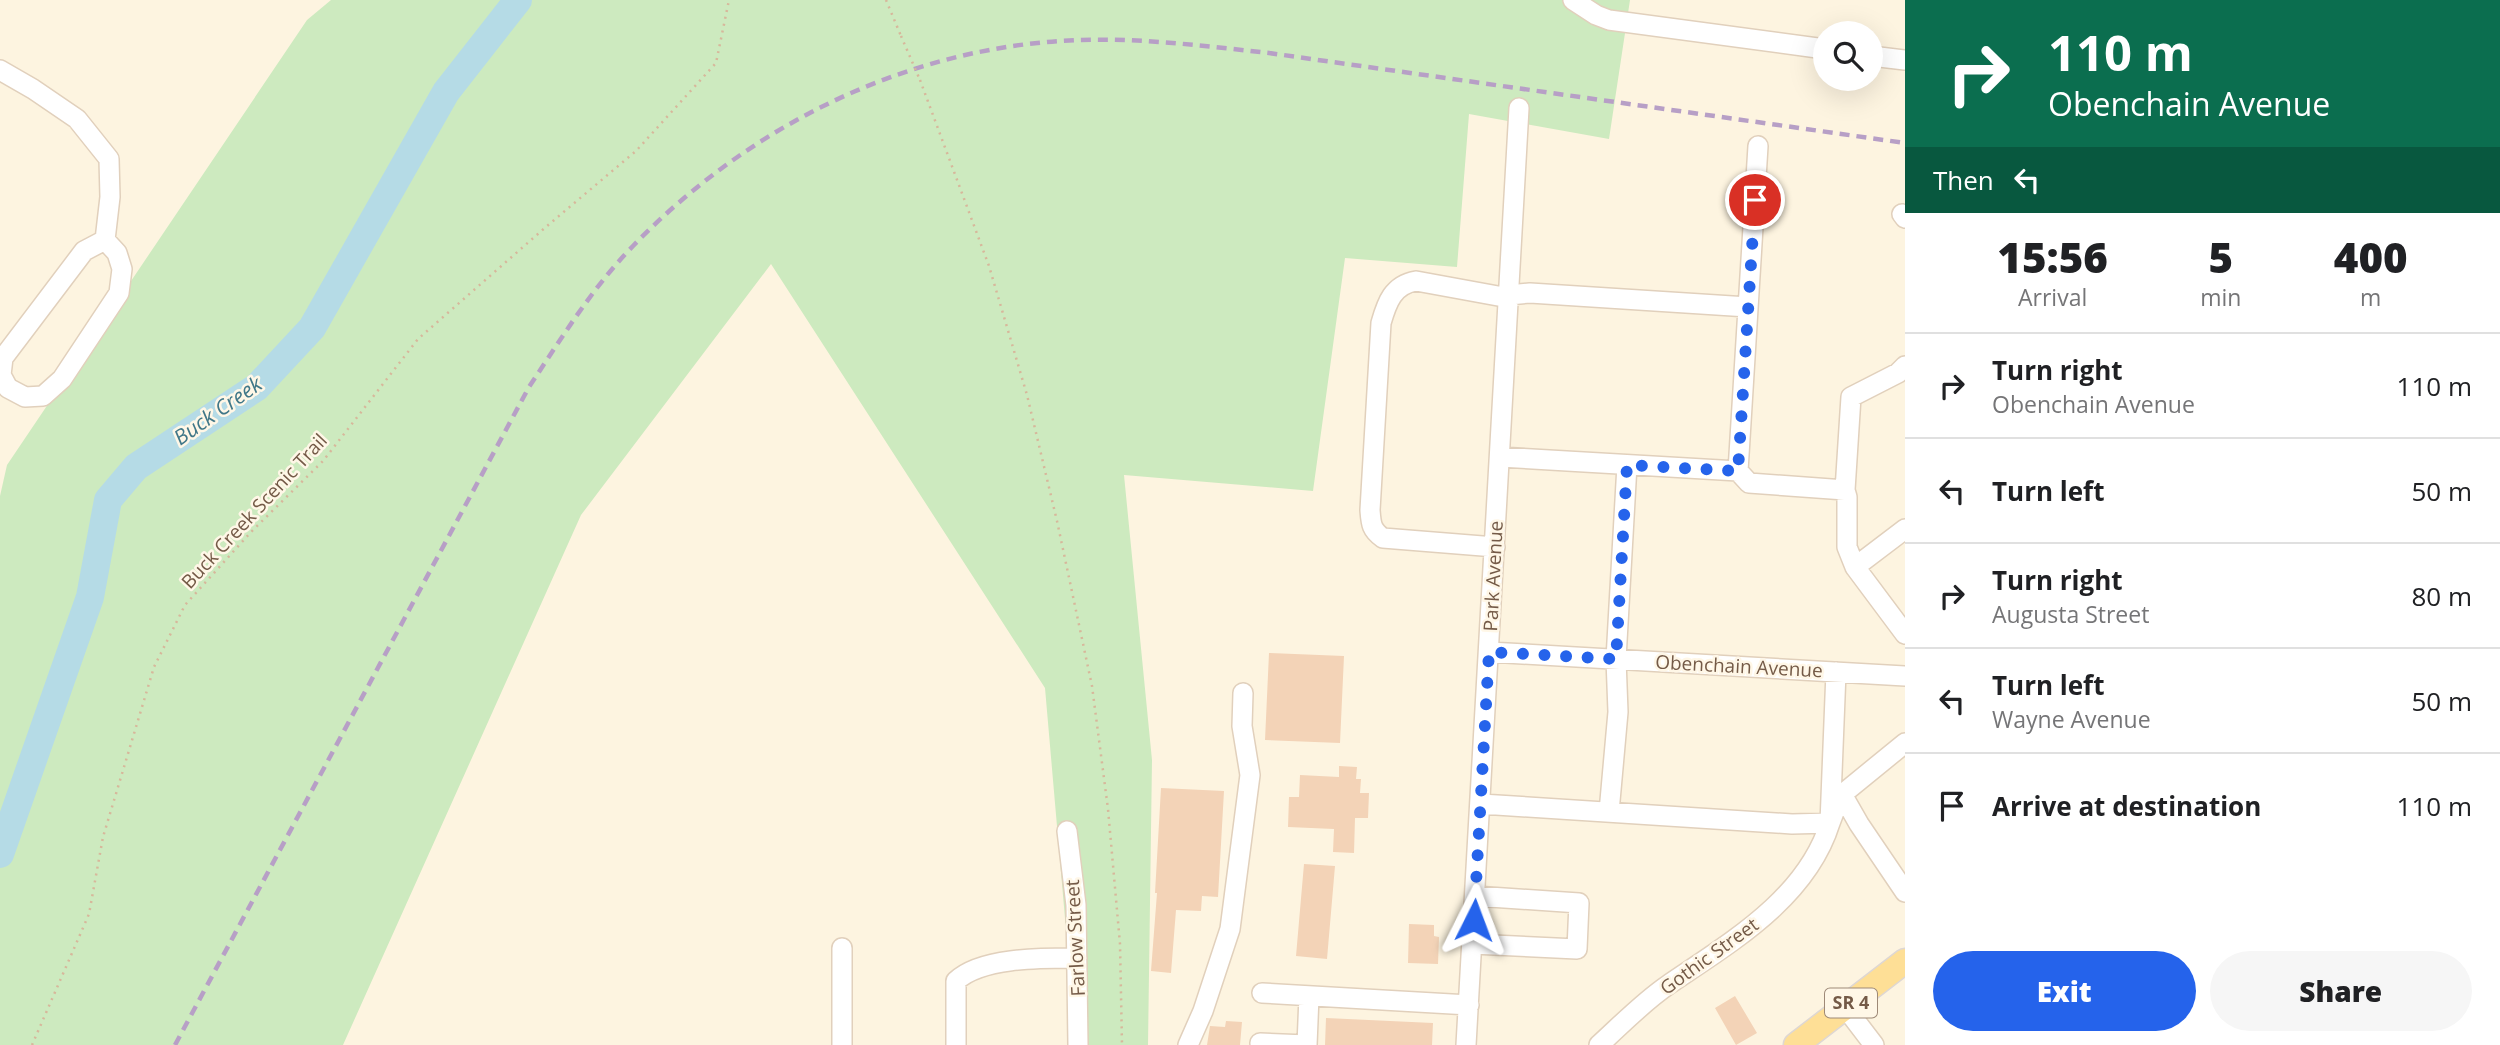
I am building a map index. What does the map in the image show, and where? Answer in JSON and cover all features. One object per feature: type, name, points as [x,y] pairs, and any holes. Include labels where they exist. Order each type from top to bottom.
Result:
[{"type":"main road","name":"SR 4","points":[[1805,1042],[1905,961]]},
{"type":"street","points":[[1573,0],[1609,20],[1813,48]]},
{"type":"street","points":[[1883,57],[1905,60]]},
{"type":"street","points":[[0,70],[77,119],[109,159],[110,197],[105,240],[117,253],[122,269],[119,293],[62,379],[43,396],[25,397],[8,388],[1,376],[3,358],[83,251],[105,240]]},
{"type":"street","name":"Park Avenue","points":[[1466,1045],[1519,108]]},
{"type":"street","points":[[1738,471],[1758,146]]},
{"type":"street","points":[[1495,547],[1394,540],[1383,538],[1375,533],[1371,526],[1377,353],[1381,323],[1390,297],[1406,283],[1416,281],[1498,296],[1531,293],[1748,307]]},
{"type":"street","points":[[1905,366],[1898,373],[1851,397],[1845,490],[1847,547],[1855,567],[1905,634]]},
{"type":"street","points":[[1500,457],[1738,471],[1749,483],[1845,490]]},
{"type":"street","points":[[1609,812],[1618,712],[1616,659],[1627,465]]},
{"type":"street","points":[[1855,567],[1905,529]]},
{"type":"street","name":"Obenchain Avenue","points":[[1489,652],[1905,676]]},
{"type":"street","name":"Gothic Street","points":[[1830,823],[1836,672]]},
{"type":"street","points":[[1188,1045],[1230,929],[1250,775],[1242,726],[1243,693]]},
{"type":"street","name":"Gothic Street","points":[[1599,1045],[1667,985],[1734,941],[1767,914],[1812,863],[1824,843],[1843,796],[1905,743]]},
{"type":"street","points":[[1843,796],[1905,892]]},
{"type":"street","points":[[1481,804],[1792,824],[1830,823]]},
{"type":"street","name":"Farlow Street","points":[[1067,831],[1076,905],[1078,1045]]},
{"type":"street","points":[[1472,944],[1577,949],[1579,903],[1475,896]]},
{"type":"street","points":[[842,948],[842,1045]]},
{"type":"street","points":[[956,1045],[956,981],[964,973],[987,965],[1077,958]]},
{"type":"street","points":[[1262,993],[1469,1004]]},
{"type":"street","points":[[1260,1043],[1307,1045],[1309,996]]},
{"type":"street","points":[[1845,1007],[1874,1045]]},
{"type":"path","name":"Buck Creek Scenic Trail","points":[[32,1045],[89,914],[103,837],[154,667],[185,606],[251,532],[323,461],[418,339],[636,151],[716,63],[729,0]]},
{"type":"path","points":[[886,0],[920,80],[989,266],[1027,395],[1057,521],[1092,686],[1108,809],[1120,944],[1122,1045]]},
{"type":"green space","points":[[331,0],[1630,0],[1609,139],[1469,114],[1457,267],[1345,258],[1313,491],[1124,475],[1152,760],[1148,1045],[1076,1045],[1045,688],[771,264],[581,515],[343,1045],[0,1045],[0,496],[7,465],[307,20]]},
{"type":"building","points":[[1269,653],[1344,656],[1340,743],[1265,740]]},
{"type":"building","points":[[1339,766],[1357,767],[1356,779],[1361,779],[1360,793],[1369,793],[1368,818],[1355,818],[1354,853],[1333,852],[1334,829],[1288,827],[1289,797],[1299,797],[1300,775],[1339,777]]},
{"type":"building","points":[[1161,788],[1224,791],[1218,897],[1202,896],[1201,911],[1176,910],[1171,973],[1151,971]]},
{"type":"building","points":[[1304,864],[1335,866],[1327,959],[1296,956]]},
{"type":"building","points":[[1409,924],[1434,925],[1434,936],[1439,937],[1438,964],[1408,963]]},
{"type":"building","points":[[1735,996],[1757,1033],[1736,1045],[1715,1008]]},
{"type":"building","points":[[1326,1018],[1433,1023],[1432,1045],[1325,1045]]},
{"type":"building","points":[[1226,1021],[1242,1022],[1240,1045],[1207,1045],[1210,1026],[1225,1027]]},
{"type":"waterway","name":"Buck Creek","points":[[0,854],[90,597],[108,500],[136,467],[257,387],[312,328],[446,92],[518,0]]},
{"type":"railway","points":[[175,1045],[529,387],[578,314],[618,262],[676,205],[721,168],[770,135],[822,107],[875,83],[931,64],[988,50],[1075,40],[1130,40],[1269,53],[1905,143]]},
{"type":"route","points":[[1474,920],[1489,652],[1616,659],[1625,540],[1627,465],[1738,471],[1755,200]]}]
